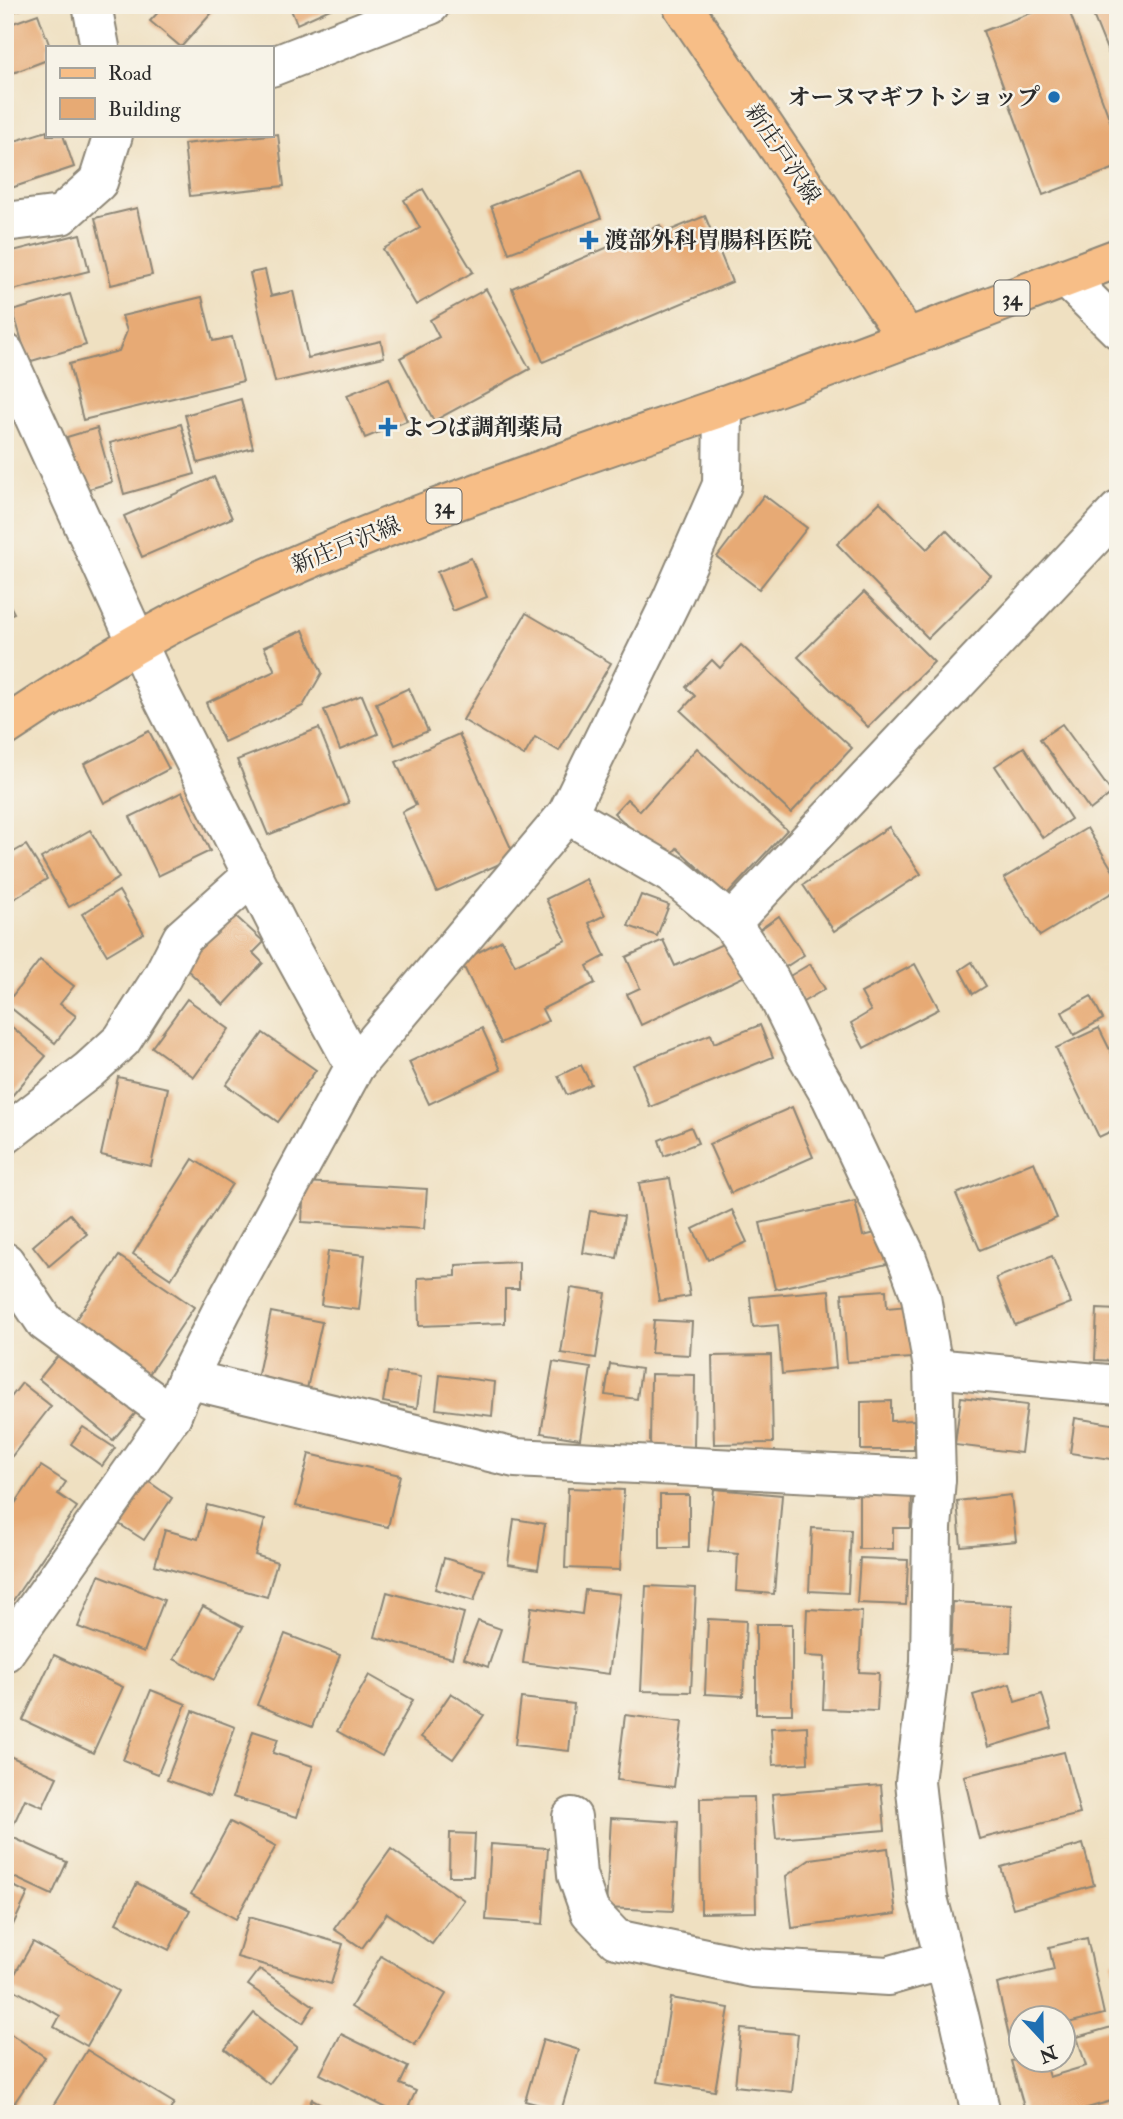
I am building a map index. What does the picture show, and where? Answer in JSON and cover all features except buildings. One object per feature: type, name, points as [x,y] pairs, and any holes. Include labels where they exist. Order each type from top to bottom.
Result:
[{"type":"main road","name":"新庄戸沢線","points":[[682,5],[906,338]]},
{"type":"main road","name":"新庄戸沢線","points":[[5,727],[69,685],[206,606],[328,550],[1118,258]]},
{"type":"street","points":[[92,5],[100,46]]},
{"type":"street","points":[[273,66],[420,7]]},
{"type":"street","points":[[5,222],[61,215],[98,182],[113,136]]},
{"type":"street","points":[[1066,278],[1118,329]]},
{"type":"street","points":[[5,353],[138,644],[253,875],[355,1066]]},
{"type":"street","points":[[5,1652],[172,1415],[222,1310],[355,1066],[567,814],[672,599],[722,485],[723,406]]},
{"type":"street","points":[[731,923],[1118,511]]},
{"type":"street","points":[[567,814],[673,875],[731,923],[770,980],[806,1054],[831,1097],[906,1256],[921,1297],[933,1368],[936,1479],[932,1528],[930,1663],[915,1782],[928,1898],[981,2114]]},
{"type":"street","points":[[5,1135],[89,1070],[122,1040],[162,977],[182,938],[253,875]]},
{"type":"street","points":[[5,1262],[45,1322],[172,1415]]},
{"type":"street","points":[[933,1368],[1118,1385]]},
{"type":"street","points":[[187,1379],[514,1458],[936,1479]]},
{"type":"street","points":[[572,1817],[577,1875],[590,1912],[616,1939],[766,1969],[888,1976],[944,1960]]},
{"type":"place","name":"オーヌマギフトショップ","points":[[1054,97]]},
{"type":"place","name":"渡部外科胃腸科医院","points":[[589,240]]},
{"type":"place","name":"よつば調剤薬局","points":[[388,427]]}]
